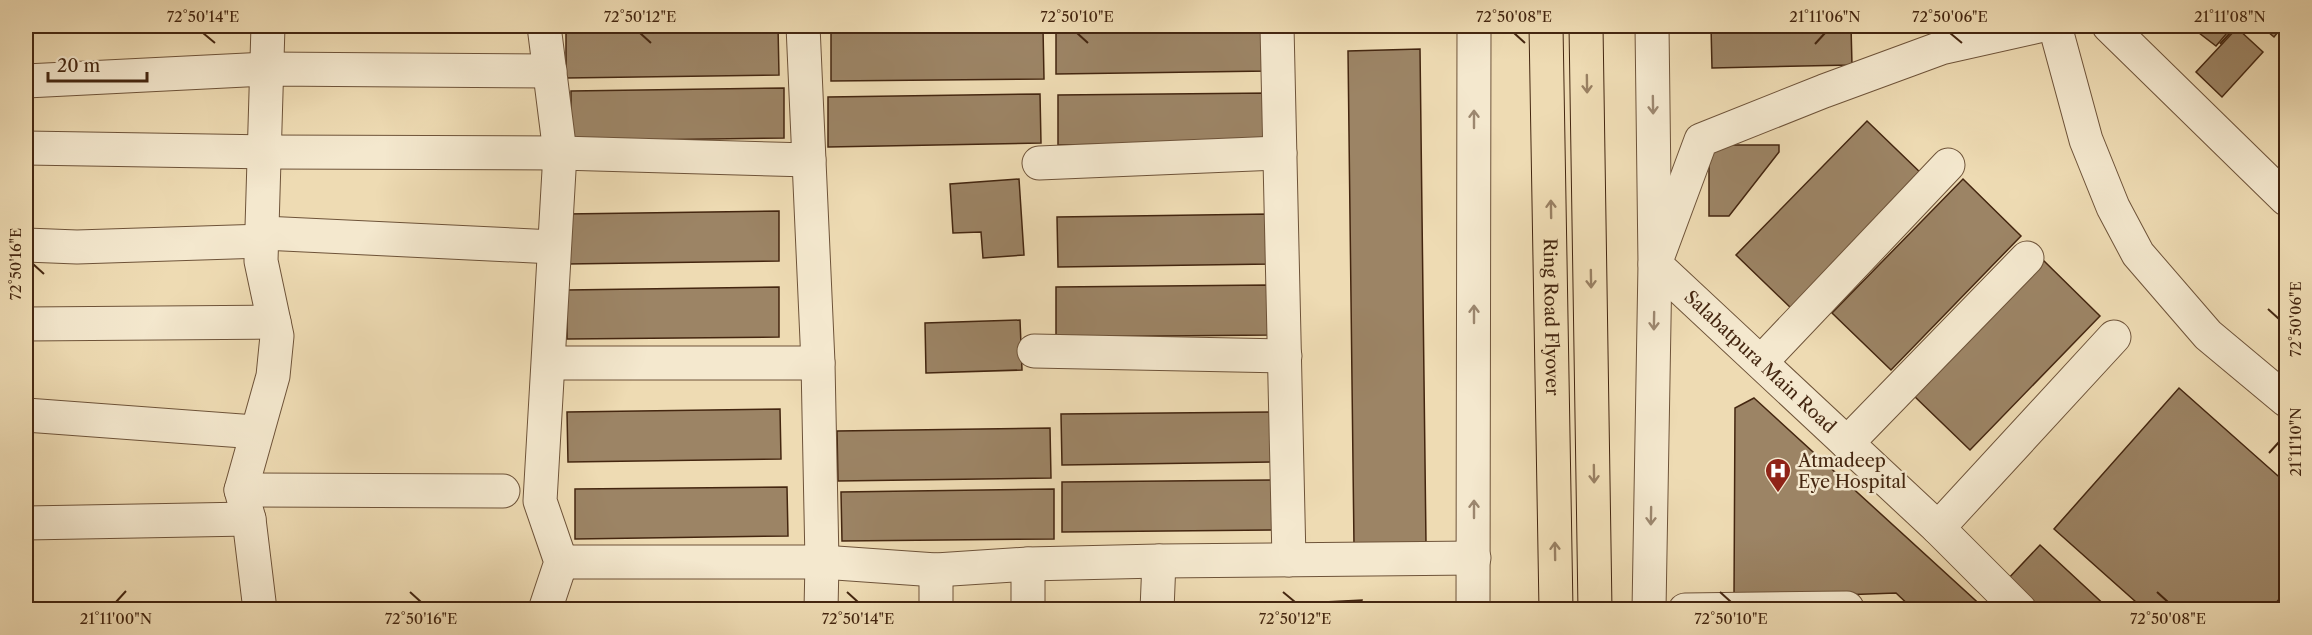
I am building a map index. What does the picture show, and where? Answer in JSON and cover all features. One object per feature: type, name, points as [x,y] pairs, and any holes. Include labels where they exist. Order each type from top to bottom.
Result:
[{"type":"highway","name":"Ring Road Flyover","points":[[1546,26],[1556,609]]},
{"type":"highway","points":[[1586,26],[1595,609]]},
{"type":"street","points":[[260,609],[245,504],[257,432],[273,376],[277,336],[261,261],[268,26]]},
{"type":"street","points":[[544,26],[560,153],[540,501],[561,562],[545,609]]},
{"type":"street","points":[[803,26],[818,363],[821,609]]},
{"type":"street","points":[[1277,26],[1289,560]]},
{"type":"street","points":[[1473,609],[1474,26]]},
{"type":"street","points":[[1649,609],[1655,264],[1652,26]]},
{"type":"street","points":[[1655,264],[1701,140],[1941,48],[2039,26]]},
{"type":"street","points":[[2055,26],[2086,140],[2113,207],[2138,254],[2208,335],[2286,400]]},
{"type":"street","points":[[2109,26],[2286,199]]},
{"type":"street","points":[[26,81],[267,69],[549,71]]},
{"type":"street","points":[[26,148],[560,153],[809,160]]},
{"type":"street","points":[[1039,164],[1280,153]]},
{"type":"street","points":[[1761,362],[1948,165]]},
{"type":"street","points":[[26,245],[77,246],[262,237],[554,247]]},
{"type":"street","points":[[1847,443],[2027,258]]},
{"type":"street","name":"Salabatpura Main Road","points":[[1655,264],[1938,528],[2020,609]]},
{"type":"street","points":[[26,324],[274,322]]},
{"type":"street","points":[[1938,528],[2114,337]]},
{"type":"street","points":[[1034,351],[1285,356]]},
{"type":"street","points":[[549,363],[818,363]]},
{"type":"street","points":[[26,415],[257,432]]},
{"type":"street","points":[[26,523],[245,504],[503,491]]},
{"type":"street","points":[[561,562],[822,562],[936,570],[1028,564],[1159,561],[1474,558]]},
{"type":"street","points":[[1157,609],[1159,561]]},
{"type":"street","points":[[1028,564],[1028,609]]},
{"type":"street","points":[[936,570],[936,609]]},
{"type":"street","points":[[1685,609],[1847,608]]},
{"type":"building","points":[[778,26],[779,75],[566,78],[566,28]]},
{"type":"building","points":[[1056,26],[1269,26],[1269,71],[1056,74]]},
{"type":"building","points":[[1711,26],[1851,26],[1852,65],[1712,68]]},
{"type":"building","points":[[2190,26],[2233,26],[2216,46]]},
{"type":"building","points":[[2261,26],[2283,26],[2274,37]]},
{"type":"building","points":[[1043,28],[1044,79],[831,81],[831,31]]},
{"type":"building","points":[[2237,28],[2263,52],[2222,97],[2196,72]]},
{"type":"building","points":[[1420,49],[1426,544],[1354,546],[1348,51]]},
{"type":"building","points":[[784,88],[784,138],[571,141],[571,91]]},
{"type":"building","points":[[1271,93],[1271,142],[1058,145],[1058,95]]},
{"type":"building","points":[[1040,94],[1041,143],[828,147],[828,97]]},
{"type":"building","points":[[1867,121],[1925,177],[1794,311],[1736,255]]},
{"type":"building","points":[[1709,145],[1779,145],[1779,152],[1729,216],[1709,216]]},
{"type":"building","points":[[1019,179],[1024,255],[983,258],[981,232],[953,233],[950,184]]},
{"type":"building","points":[[1963,179],[2021,236],[1891,370],[1832,313]]},
{"type":"building","points":[[779,211],[779,261],[567,264],[566,214]]},
{"type":"building","points":[[1270,214],[1271,264],[1058,267],[1057,217]]},
{"type":"building","points":[[2042,259],[2100,316],[1970,450],[1912,394]]},
{"type":"building","points":[[1269,285],[1269,335],[1056,337],[1056,287]]},
{"type":"building","points":[[779,287],[779,337],[567,339],[567,290]]},
{"type":"building","points":[[1020,320],[1022,370],[926,373],[925,323]]},
{"type":"building","points":[[2179,388],[2286,483],[2286,591],[2270,610],[2145,610],[2054,529]]},
{"type":"building","points":[[1754,398],[1986,610],[1914,610],[1896,593],[1734,599],[1735,408]]},
{"type":"building","points":[[780,409],[781,459],[568,462],[567,412]]},
{"type":"building","points":[[1274,412],[1275,462],[1062,465],[1061,414]]},
{"type":"building","points":[[1050,428],[1051,478],[838,481],[837,431]]},
{"type":"building","points":[[1274,480],[1275,530],[1062,532],[1062,482]]},
{"type":"building","points":[[787,487],[788,536],[575,539],[575,489]]},
{"type":"building","points":[[1054,489],[1054,539],[842,541],[841,492]]},
{"type":"building","points":[[2040,545],[2110,610],[2036,610],[2006,581]]},
{"type":"building","points":[[1362,600],[1360,610],[1243,610],[1243,606]]},
{"type":"place","name":"Atmadeep Eye Hospital","points":[[1778,494]]}]
